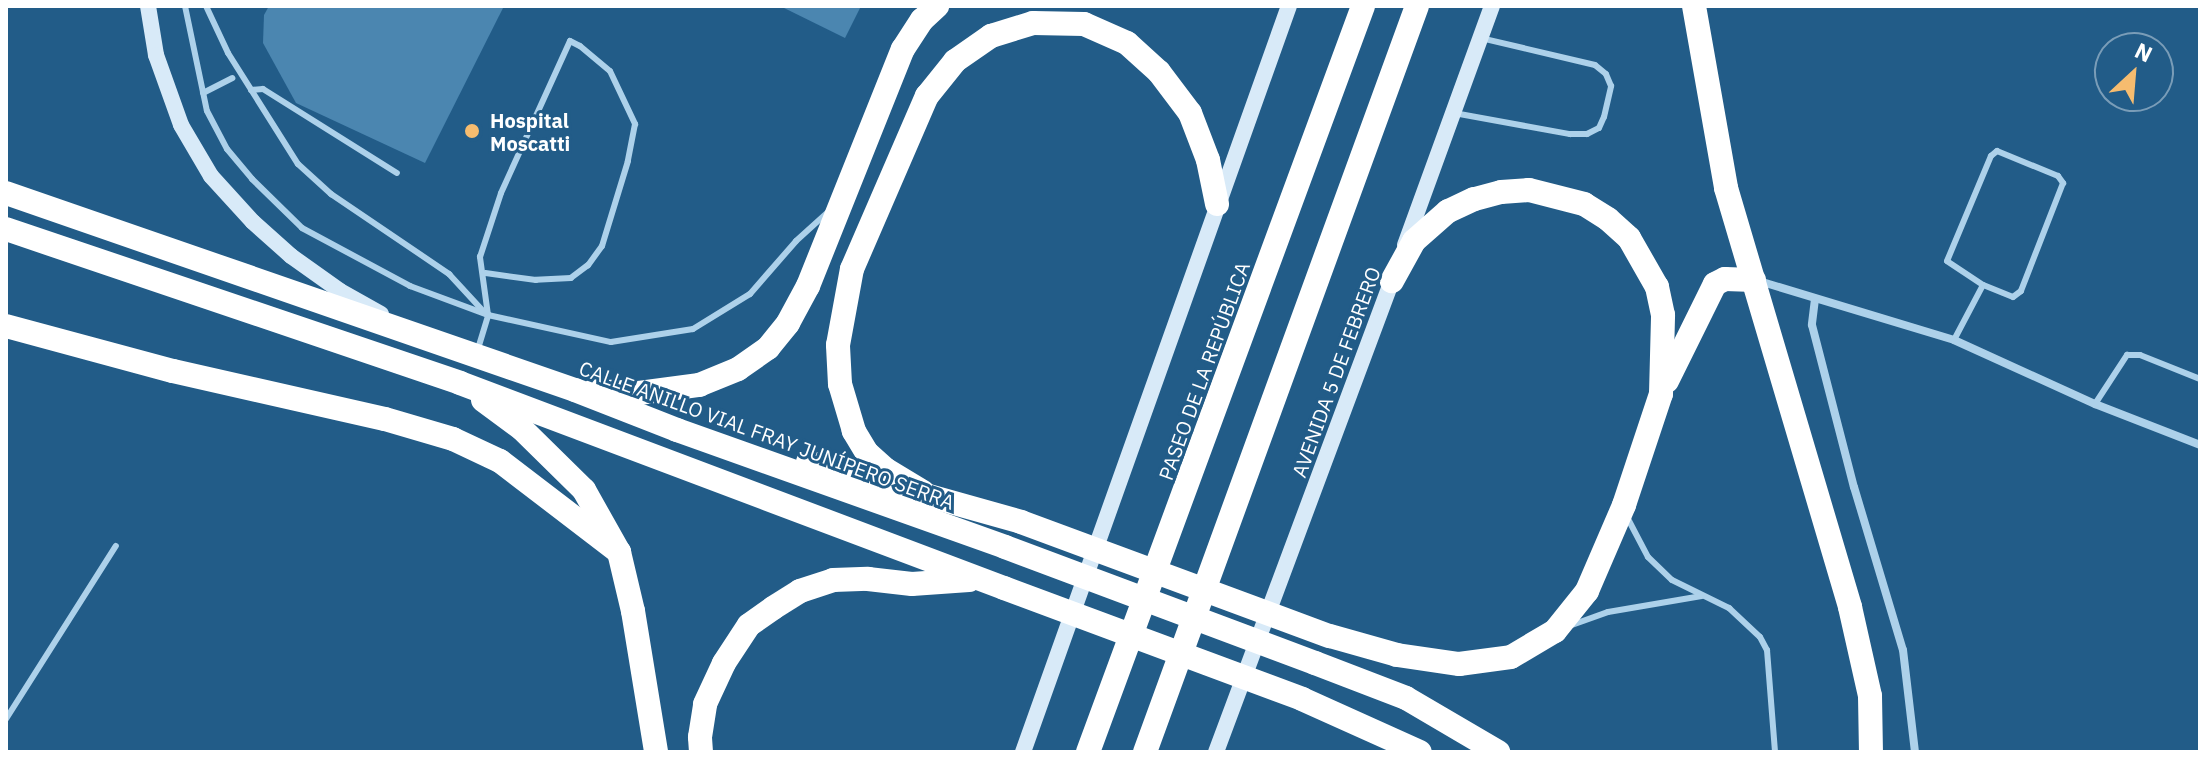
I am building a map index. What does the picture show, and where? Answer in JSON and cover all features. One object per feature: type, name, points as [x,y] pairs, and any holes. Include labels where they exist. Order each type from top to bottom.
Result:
[{"type":"highway","points":[[575,390],[639,393],[699,385],[738,369],[768,348],[788,323],[808,286],[903,49],[922,20],[937,6]]},
{"type":"highway","name":"PASEO DE LA REPÚBLICA","points":[[1088,752],[1363,6]]},
{"type":"highway","points":[[1145,752],[1417,6]]},
{"type":"highway","points":[[1694,6],[1703,72],[1726,188],[1850,607],[1870,696],[1871,752]]},
{"type":"highway","points":[[923,492],[885,469],[867,453],[854,431],[840,384],[838,345],[852,269],[927,96],[955,61],[991,36],[1033,23],[1084,24],[1127,43],[1159,72],[1190,113],[1208,160],[1217,204]]},
{"type":"highway","points":[[1392,281],[1414,241],[1448,211],[1474,199],[1501,192],[1529,190],[1584,204],[1608,219],[1629,238],[1657,287],[1663,315],[1661,394]]},
{"type":"highway","name":"CALLE ANILLO VIAL FRAY JUNÍPERO SERRA","points":[[6,193],[575,390],[1315,663],[1406,698],[1498,752]]},
{"type":"highway","points":[[6,229],[460,383],[1302,699],[1413,749]]},
{"type":"highway","points":[[677,430],[923,492],[1021,522],[1330,636],[1397,655],[1459,664],[1511,657],[1555,631],[1587,591],[1624,505],[1661,394],[1715,284],[1725,279],[1754,280]]},
{"type":"highway","points":[[6,326],[173,371],[385,419],[453,439],[500,461],[619,552]]},
{"type":"highway","points":[[460,383],[522,429],[584,490],[619,552],[633,611],[656,752]]},
{"type":"highway","points":[[701,752],[705,704],[724,663],[749,625],[800,591],[833,580],[868,579],[912,584],[980,579]]},
{"type":"main road","points":[[148,6],[156,55],[176,111],[211,176],[253,222],[291,256],[340,291],[421,336]]},
{"type":"main road","points":[[1023,752],[1289,6]]},
{"type":"main road","name":"AVENIDA 5 DE FEBRERO","points":[[1216,752],[1492,6]]},
{"type":"street","points":[[1754,280],[1954,340],[2095,404],[2200,445]]},
{"type":"street","points":[[1815,299],[1812,325],[1854,487],[1903,650],[1915,752]]},
{"type":"lane","points":[[185,6],[207,111],[227,149],[302,228],[410,286],[488,315],[611,342],[693,329],[750,294],[796,241],[843,199]]},
{"type":"lane","points":[[206,6],[251,90],[298,164],[331,194],[449,274],[488,315]]},
{"type":"lane","points":[[1454,113],[1570,134],[1587,134],[1599,128],[1604,117],[1611,86],[1606,74],[1595,65],[1480,38]]},
{"type":"lane","points":[[476,355],[488,315],[485,273],[480,257],[501,193],[570,41],[610,71],[635,124],[628,161],[602,246],[571,278],[536,280],[485,273]]},
{"type":"lane","points":[[203,93],[232,78]]},
{"type":"lane","points":[[251,90],[263,89],[397,173]]},
{"type":"lane","points":[[2003,151],[2058,176],[2063,191],[2021,291],[2013,297],[1983,285],[1954,269],[1947,261],[1948,252],[1991,156],[2003,151]]},
{"type":"lane","points":[[1954,340],[1983,285]]},
{"type":"lane","points":[[2095,404],[2127,355],[2140,355],[2200,379]]},
{"type":"lane","points":[[1624,505],[1631,528],[1648,557],[1672,580],[1742,617],[1767,650],[1775,752]]},
{"type":"lane","points":[[6,719],[116,546]]},
{"type":"lane","points":[[1555,631],[1608,612],[1702,596]]},
{"type":"building","name":"Hospital Moscatti","points":[[269,6],[504,6],[425,163],[296,103],[263,43],[264,15]]},
{"type":"building","points":[[780,6],[861,6],[845,38]]},
{"type":"place","name":"Hospital Moscatti","points":[[472,131]]}]
